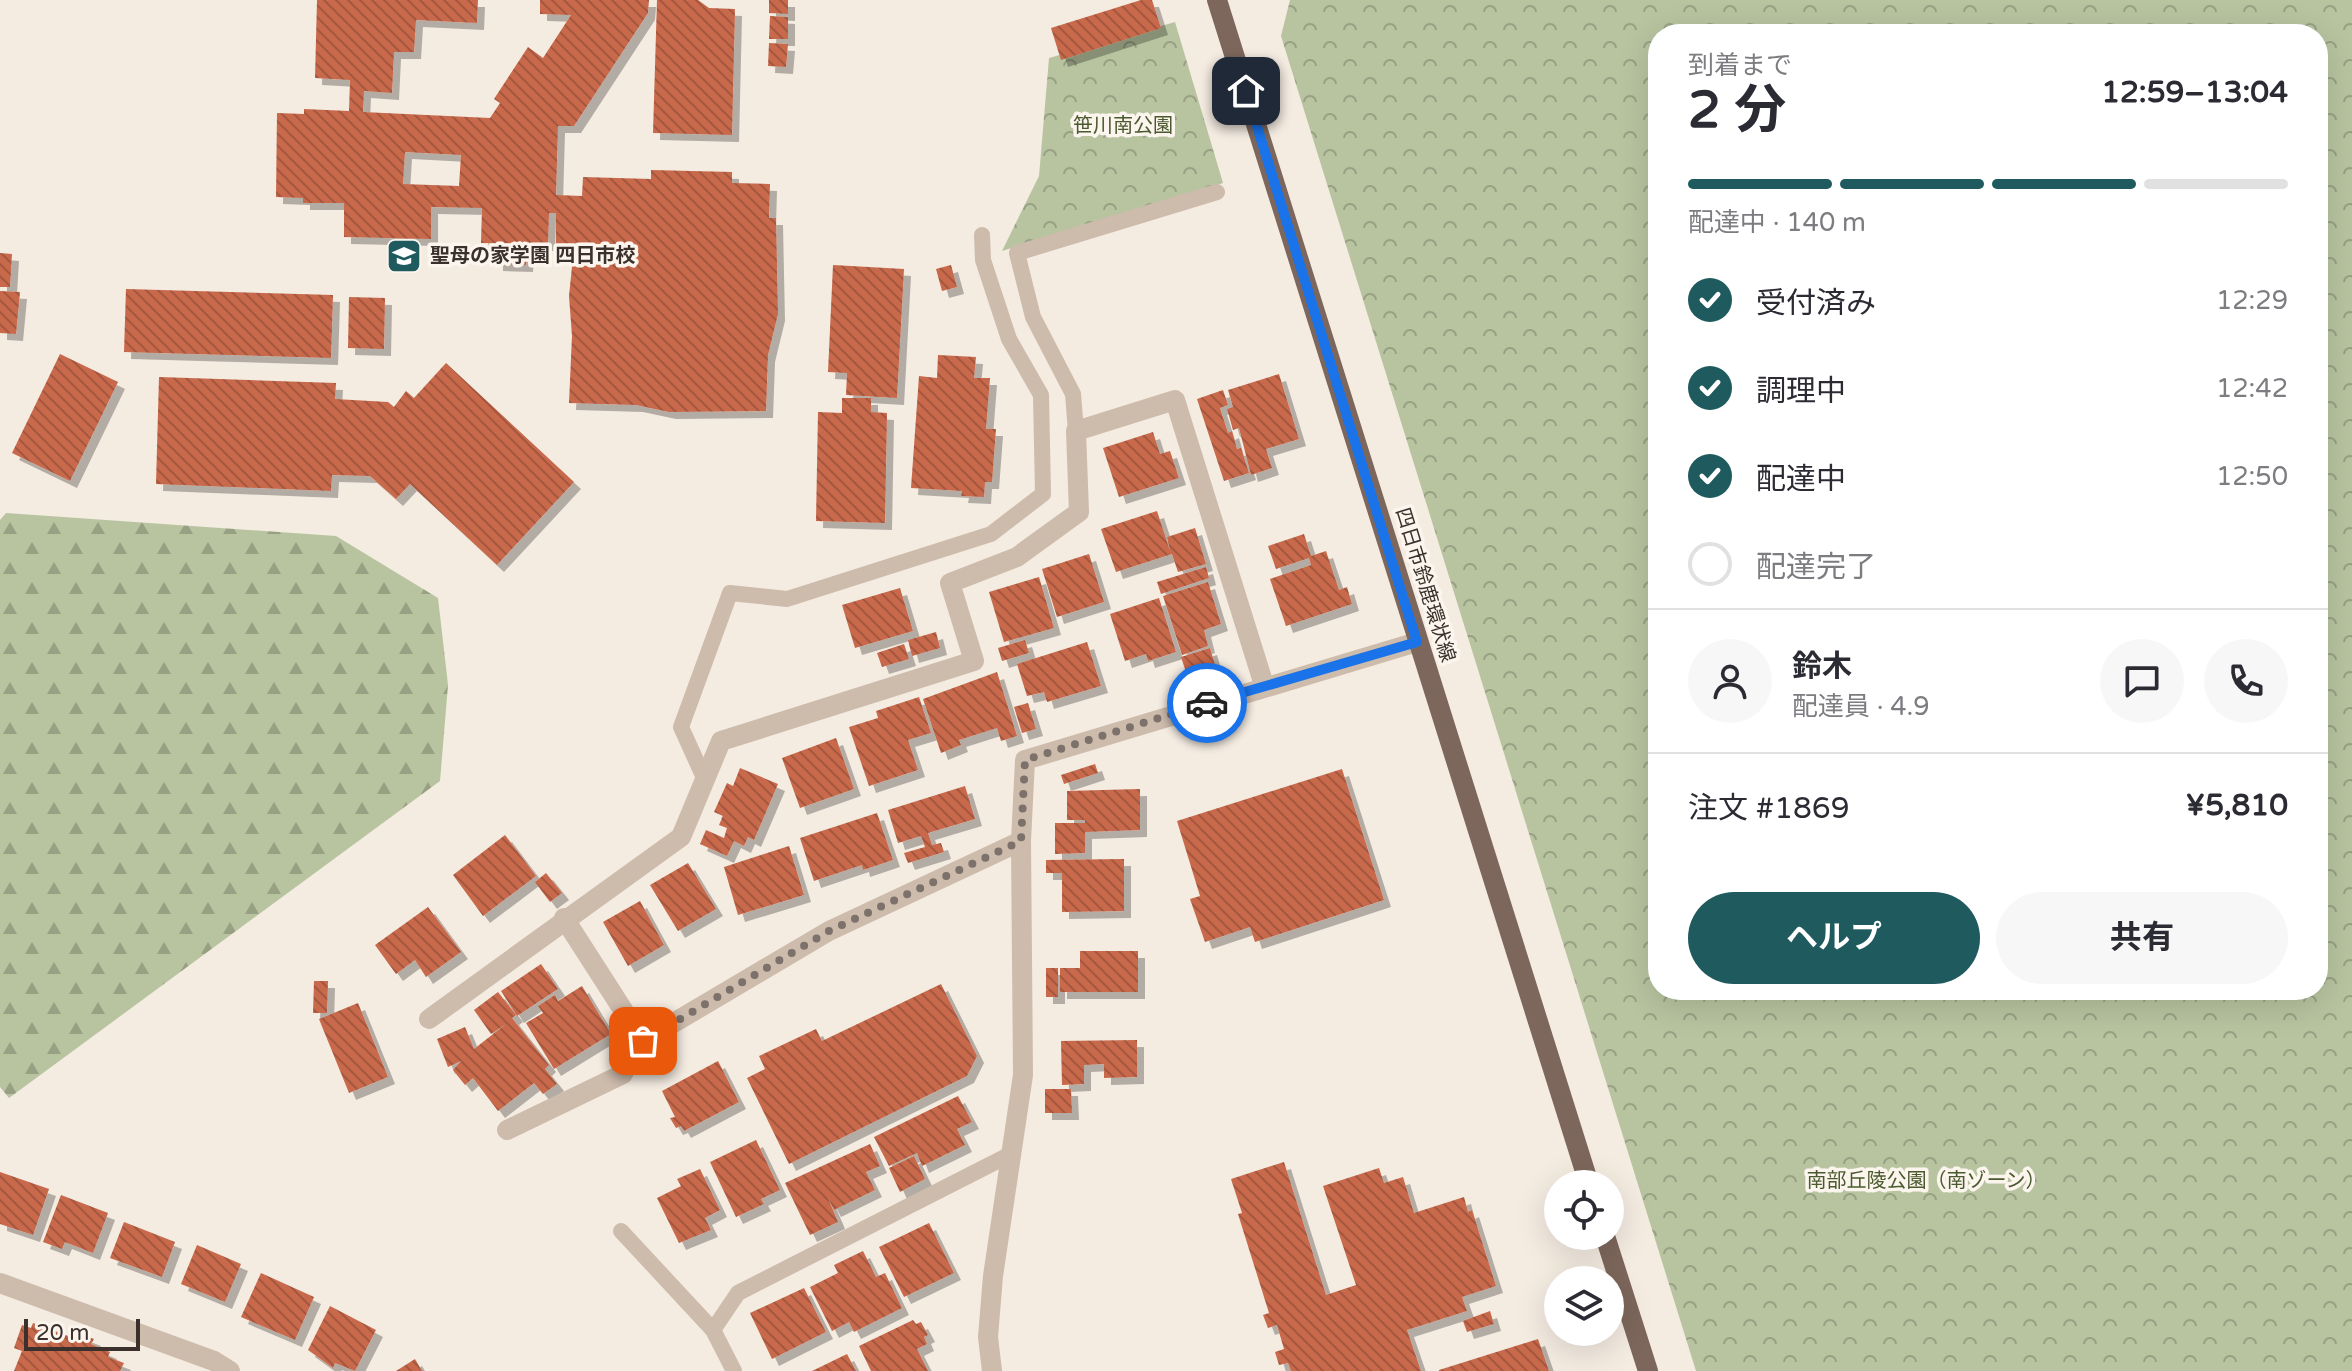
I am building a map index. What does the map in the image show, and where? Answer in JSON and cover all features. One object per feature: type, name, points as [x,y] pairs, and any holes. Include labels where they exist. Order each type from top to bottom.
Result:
[{"type":"main road","name":"四日市鈴鹿環状線","points":[[1217,0],[1585,1170]]},
{"type":"main road","points":[[1609,1250],[1648,1371]]},
{"type":"street","points":[[429,1019],[564,918],[681,837],[721,741],[974,661],[950,583],[1017,557],[1079,512],[1076,431],[1175,400],[1264,685]]},
{"type":"street","points":[[992,1371],[988,1337],[993,1276],[1023,1075],[1021,841],[1025,760],[1264,685],[1417,642]]},
{"type":"street","points":[[564,918],[643,1041],[829,931],[1021,841]]},
{"type":"street","points":[[507,1130],[623,1074],[639,1034]]},
{"type":"street","points":[[0,1283],[214,1361],[230,1371]]},
{"type":"lane","points":[[1076,431],[1073,394],[1033,317],[1017,253],[1217,192]]},
{"type":"lane","points":[[705,780],[681,727],[730,593],[787,599],[816,590],[991,534],[1043,494],[1041,395],[1009,339],[983,260],[982,235]]},
{"type":"lane","points":[[713,1330],[738,1293],[1013,1153]]},
{"type":"lane","points":[[621,1231],[713,1330],[734,1371]]},
{"type":"green space","name":"南部丘陵公園（南ゾーン）","points":[[1290,0],[2352,0],[2352,1371],[1696,1371],[1281,36]]},
{"type":"green space","name":"笹川南公園","points":[[1175,22],[1223,183],[1002,251],[1039,176],[1049,58]]},
{"type":"green space","points":[[6,513],[336,536],[438,598],[448,685],[440,781],[9,1098],[0,1087],[0,520]]},
{"type":"building","points":[[317,0],[478,0],[477,23],[416,20],[414,52],[394,52],[392,93],[364,91],[363,112],[490,118],[500,103],[494,99],[528,47],[543,58],[571,15],[540,14],[540,0],[649,0],[648,13],[574,126],[558,126],[556,195],[582,196],[583,177],[651,179],[651,170],[732,172],[732,183],[770,184],[769,218],[776,218],[778,314],[768,355],[766,411],[669,412],[636,405],[569,403],[572,336],[569,296],[574,247],[556,247],[556,213],[549,213],[548,244],[481,243],[482,208],[431,207],[431,239],[344,237],[344,203],[303,203],[303,198],[276,197],[277,113],[304,114],[304,109],[349,111],[350,80],[315,78]],"holes":[[[405,152],[461,155],[459,186],[403,184]]]},
{"type":"building","points":[[657,0],[698,0],[709,8],[735,9],[732,135],[653,133]]},
{"type":"building","points":[[769,0],[788,0],[788,14],[769,13]]},
{"type":"building","points":[[1141,0],[1152,0],[1161,28],[1061,60],[1051,28]]},
{"type":"building","points":[[770,16],[788,17],[788,39],[769,39]]},
{"type":"building","points":[[769,43],[788,44],[786,67],[768,66]]},
{"type":"building","points":[[496,251],[527,252],[526,265],[496,264]]},
{"type":"building","points":[[0,253],[12,254],[10,287],[0,287]]},
{"type":"building","points":[[833,265],[904,269],[897,398],[846,395],[847,373],[828,372]]},
{"type":"building","points":[[951,265],[957,287],[942,291],[936,269]]},
{"type":"building","points":[[126,289],[333,295],[331,358],[124,352]]},
{"type":"building","points":[[0,291],[20,292],[16,334],[0,333]]},
{"type":"building","points":[[349,297],[385,298],[384,349],[348,348]]},
{"type":"building","points":[[60,354],[118,382],[70,481],[12,453]]},
{"type":"building","points":[[938,355],[976,357],[974,378],[990,378],[986,429],[996,429],[992,482],[985,482],[984,497],[961,496],[962,491],[911,488],[919,376],[937,378]]},
{"type":"building","points":[[446,363],[574,482],[497,565],[410,484],[396,499],[370,476],[332,475],[331,491],[156,484],[159,377],[336,383],[335,399],[388,402],[394,407],[406,391],[414,398]]},
{"type":"building","points":[[1279,374],[1299,439],[1266,449],[1272,468],[1251,475],[1239,428],[1233,430],[1227,409],[1233,407],[1228,390]]},
{"type":"building","points":[[1223,390],[1228,405],[1220,408],[1228,433],[1232,431],[1237,449],[1241,448],[1249,473],[1224,481],[1197,399]]},
{"type":"building","points":[[842,398],[871,398],[871,412],[887,413],[885,523],[816,521],[818,412],[842,413]]},
{"type":"building","points":[[1153,432],[1160,454],[1170,451],[1179,478],[1119,497],[1103,448]]},
{"type":"building","points":[[1157,511],[1170,551],[1167,537],[1195,528],[1206,564],[1178,572],[1172,554],[1116,572],[1101,529]]},
{"type":"building","points":[[1304,534],[1311,556],[1326,551],[1339,590],[1347,587],[1352,604],[1286,626],[1270,579],[1311,565],[1309,558],[1276,569],[1268,546]]},
{"type":"building","points":[[1089,554],[1104,602],[1057,617],[1042,569]]},
{"type":"building","points":[[1206,567],[1209,578],[1161,594],[1157,582]]},
{"type":"building","points":[[1039,577],[1054,628],[1004,642],[989,592]]},
{"type":"building","points":[[1208,582],[1221,624],[1204,630],[1208,646],[1182,655],[1163,596]]},
{"type":"building","points":[[900,588],[913,631],[855,648],[842,605]]},
{"type":"building","points":[[1159,598],[1176,652],[1148,661],[1146,654],[1125,661],[1110,614]]},
{"type":"building","points":[[936,632],[940,648],[912,656],[908,640]]},
{"type":"building","points":[[1025,640],[1029,653],[1002,661],[998,648]]},
{"type":"building","points":[[1087,642],[1101,686],[1047,702],[1044,692],[1027,696],[1017,664]]},
{"type":"building","points":[[904,644],[909,659],[882,667],[877,653]]},
{"type":"building","points":[[1210,648],[1217,672],[1189,681],[1181,657]]},
{"type":"building","points":[[997,672],[1017,736],[1001,741],[997,728],[959,740],[961,745],[941,753],[923,699]]},
{"type":"building","points":[[919,697],[931,733],[908,740],[918,770],[869,786],[849,727],[878,718],[876,711]]},
{"type":"building","points":[[1028,703],[1036,729],[1022,733],[1014,707]]},
{"type":"building","points":[[836,738],[854,789],[800,808],[782,758]]},
{"type":"building","points":[[1095,764],[1098,773],[1064,784],[1061,775]]},
{"type":"building","points":[[740,768],[778,784],[754,840],[748,837],[744,846],[734,841],[727,856],[700,844],[706,830],[724,838],[727,828],[719,825],[723,816],[714,812],[727,783],[733,786]]},
{"type":"building","points":[[1342,769],[1384,900],[1255,942],[1250,927],[1205,942],[1190,899],[1200,896],[1177,821]]},
{"type":"building","points":[[965,786],[975,819],[928,833],[932,845],[941,843],[944,852],[908,863],[904,853],[925,847],[921,836],[898,843],[888,810]]},
{"type":"building","points":[[1140,789],[1140,830],[1085,832],[1085,853],[1055,854],[1055,823],[1085,823],[1085,820],[1067,820],[1067,791]]},
{"type":"building","points":[[877,813],[893,860],[863,870],[862,865],[814,881],[800,838]]},
{"type":"building","points":[[505,835],[536,876],[483,916],[453,875]]},
{"type":"building","points":[[789,846],[804,895],[738,915],[724,867]]},
{"type":"building","points":[[1124,859],[1124,911],[1062,912],[1062,873],[1046,873],[1046,860]]},
{"type":"building","points":[[688,863],[716,909],[678,931],[650,885]]},
{"type":"building","points":[[546,873],[562,893],[550,902],[535,882]]},
{"type":"building","points":[[640,901],[664,945],[628,966],[603,922]]},
{"type":"building","points":[[428,907],[461,952],[426,977],[415,960],[396,974],[375,945]]},
{"type":"building","points":[[1080,951],[1138,951],[1138,992],[1060,992],[1060,968],[1080,968]]},
{"type":"building","points":[[541,964],[558,989],[517,1016],[501,991]]},
{"type":"building","points":[[1046,968],[1058,968],[1058,997],[1046,997]]},
{"type":"building","points":[[314,981],[328,981],[327,1013],[313,1013]]},
{"type":"building","points":[[941,984],[977,1056],[967,1076],[789,1164],[747,1078],[765,1069],[759,1056],[816,1029],[822,1041]]},
{"type":"building","points":[[582,986],[611,1034],[554,1069],[526,1023],[543,1013],[538,1006],[555,995],[558,1001]]},
{"type":"building","points":[[498,992],[516,1015],[512,1018],[549,1065],[545,1069],[557,1084],[543,1094],[534,1083],[498,1111],[473,1078],[465,1085],[453,1070],[461,1061],[448,1067],[437,1039],[465,1027],[474,1049],[506,1024],[491,1034],[474,1010]]},
{"type":"building","points":[[358,1003],[388,1077],[349,1093],[319,1019]]},
{"type":"building","points":[[1137,1040],[1137,1077],[1104,1078],[1104,1064],[1084,1065],[1084,1084],[1062,1085],[1061,1041]]},
{"type":"building","points":[[718,1061],[739,1102],[684,1131],[681,1126],[676,1128],[670,1118],[675,1117],[662,1091]]},
{"type":"building","points":[[1045,1089],[1071,1089],[1072,1113],[1045,1113]]},
{"type":"building","points":[[958,1096],[972,1122],[957,1129],[965,1145],[922,1166],[917,1153],[889,1166],[874,1137]]},
{"type":"building","points":[[756,1140],[780,1190],[761,1199],[764,1204],[736,1217],[710,1162]]},
{"type":"building","points":[[870,1144],[880,1166],[866,1172],[875,1190],[834,1210],[827,1196],[838,1222],[810,1235],[785,1183]]},
{"type":"building","points":[[914,1156],[925,1179],[900,1192],[889,1168]]},
{"type":"building","points":[[1284,1162],[1326,1295],[1356,1285],[1323,1186],[1379,1168],[1384,1183],[1403,1177],[1414,1213],[1464,1197],[1468,1212],[1472,1210],[1496,1286],[1462,1297],[1467,1311],[1407,1330],[1421,1371],[1291,1371],[1288,1363],[1279,1365],[1275,1352],[1284,1349],[1277,1325],[1268,1328],[1263,1315],[1269,1313],[1238,1214],[1242,1213],[1231,1179]]},
{"type":"building","points":[[700,1169],[720,1210],[705,1218],[711,1230],[679,1243],[657,1198],[681,1186],[677,1179]]},
{"type":"building","points":[[0,1172],[49,1189],[33,1235],[0,1224]]},
{"type":"building","points":[[61,1195],[108,1213],[93,1253],[65,1242],[62,1249],[43,1242]]},
{"type":"building","points":[[124,1222],[175,1242],[162,1277],[110,1258]]},
{"type":"building","points":[[929,1223],[954,1273],[904,1297],[879,1247]]},
{"type":"building","points":[[197,1245],[241,1264],[225,1302],[181,1284]]},
{"type":"building","points":[[863,1251],[876,1277],[885,1273],[902,1308],[854,1332],[849,1322],[832,1331],[810,1287],[838,1273],[834,1265]]},
{"type":"building","points":[[261,1273],[314,1297],[295,1340],[241,1317]]},
{"type":"building","points":[[804,1288],[826,1332],[772,1359],[750,1313]]},
{"type":"building","points":[[330,1306],[376,1330],[355,1371],[335,1363],[333,1368],[308,1350]]},
{"type":"building","points":[[1490,1311],[1494,1324],[1467,1332],[1463,1321]]},
{"type":"building","points":[[913,1320],[916,1324],[921,1322],[928,1335],[924,1337],[927,1344],[917,1349],[928,1371],[871,1371],[859,1346]]},
{"type":"building","points":[[33,1323],[71,1337],[73,1331],[94,1339],[91,1344],[110,1352],[108,1357],[124,1363],[120,1371],[14,1371],[22,1351],[14,1348],[22,1325],[31,1328]]},
{"type":"building","points":[[1538,1339],[1549,1371],[1439,1371],[1439,1370]]},
{"type":"building","points":[[847,1354],[856,1371],[812,1371]]},
{"type":"building","points":[[415,1359],[422,1371],[396,1371]]},
{"type":"way so far","points":[[643,1041],[829,931],[1021,841],[1025,760],[1207,703]]},
{"type":"place","name":"聖母の家学園 四日市校","points":[[404,256]]},
{"type":"route","points":[[1207,703],[1417,642],[1246,91]]}]
